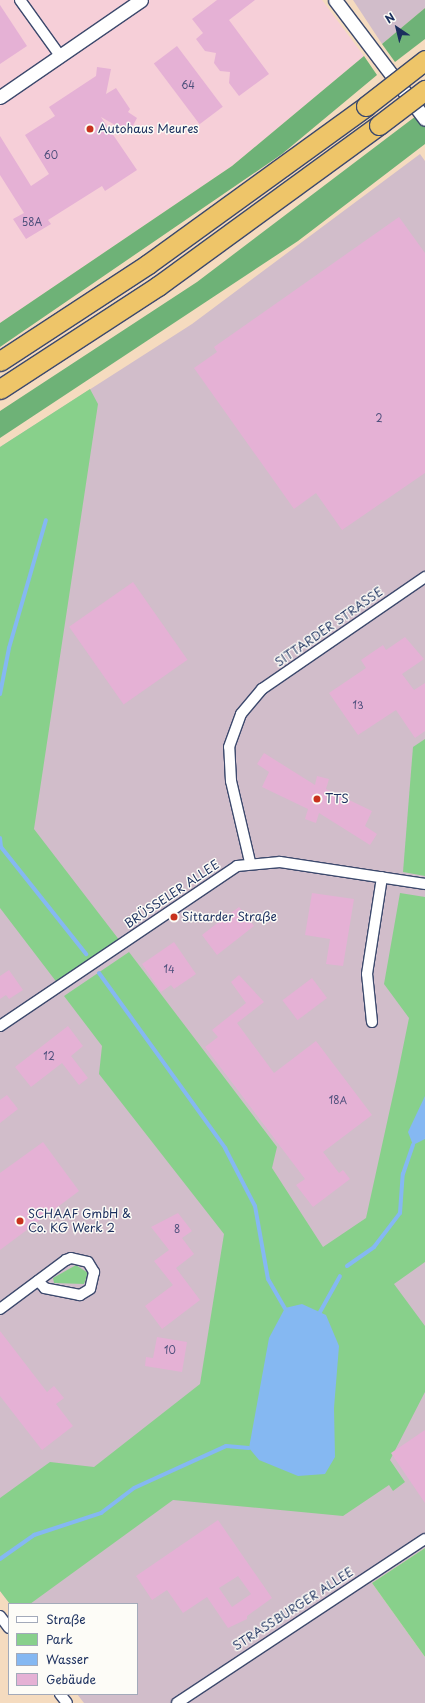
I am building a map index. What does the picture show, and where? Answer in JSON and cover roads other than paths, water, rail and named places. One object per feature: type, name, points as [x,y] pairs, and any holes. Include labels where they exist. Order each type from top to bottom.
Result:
[{"type":"highway","points":[[0,362],[142,268],[366,106],[425,60]]},
{"type":"highway","points":[[0,389],[158,286],[425,90]]},
{"type":"street","points":[[20,0],[61,57]]},
{"type":"street","points":[[0,97],[61,57],[141,0]]},
{"type":"street","points":[[335,0],[425,119]]},
{"type":"street","name":"SITTARDER STRASSE","points":[[250,862],[231,781],[229,747],[241,714],[262,689],[425,577]]},
{"type":"street","name":"BRÜSSELER ALLEE","points":[[0,1026],[222,874],[250,862],[280,862],[425,884]]},
{"type":"street","points":[[372,1022],[367,974],[382,877]]},
{"type":"street","points":[[0,1308],[38,1281],[71,1258],[88,1262],[94,1272],[90,1289],[80,1295],[45,1288],[38,1281]]},
{"type":"street","name":"STRASSBURGER ALLEE","points":[[177,1703],[425,1539]]},
{"type":"street","points":[[0,1616],[8,1627]]},
{"type":"street","points":[[61,1695],[67,1703]]},
{"type":"water","points":[[425,1096],[425,1139],[413,1145],[408,1132]]},
{"type":"water","points":[[302,1304],[326,1315],[339,1346],[334,1408],[335,1457],[325,1474],[298,1476],[259,1460],[249,1448],[269,1338],[285,1308]]},
{"type":"waterway","points":[[0,694],[9,648],[46,520]]},
{"type":"waterway","points":[[0,838],[1,847],[86,954]]},
{"type":"waterway","points":[[99,973],[225,1148],[255,1206],[268,1279],[285,1308]]},
{"type":"waterway","points":[[347,1266],[374,1247],[400,1213],[403,1174],[413,1145]]},
{"type":"waterway","points":[[320,1312],[340,1276]]},
{"type":"waterway","points":[[0,1559],[34,1535],[101,1513],[134,1488],[226,1446],[249,1448]]},
{"type":"place","name":"Autohaus Meures","points":[[90,129]]},
{"type":"place","name":"TTS","points":[[317,799]]},
{"type":"place","name":"Sittarder Straße","points":[[174,917]]},
{"type":"place","name":"SCHAAF GmbH & Co. KG Werk 2","points":[[20,1221]]}]
